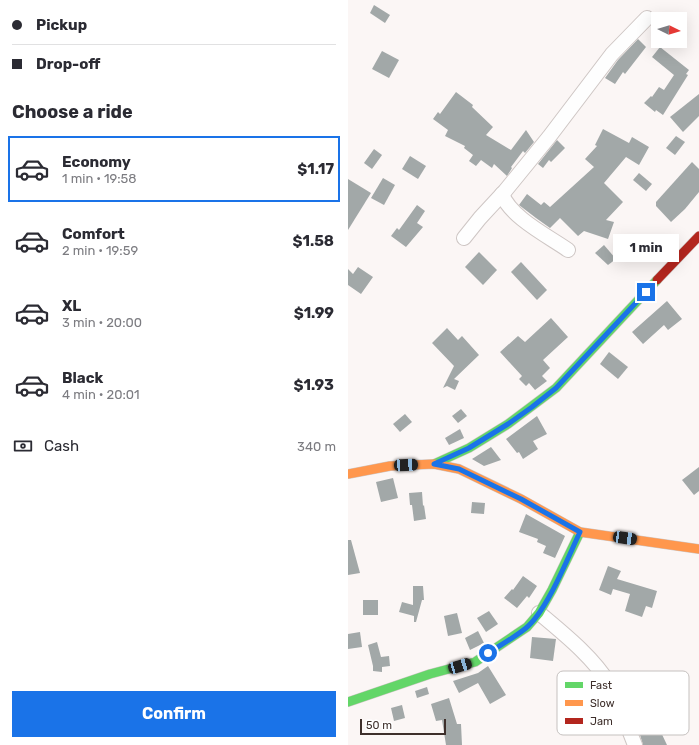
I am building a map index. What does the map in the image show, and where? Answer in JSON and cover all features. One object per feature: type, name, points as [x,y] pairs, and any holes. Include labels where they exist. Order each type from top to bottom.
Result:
[{"type":"street","points":[[464,238],[549,137],[612,54],[646,18]]},
{"type":"street","points":[[502,194],[504,200],[511,208],[568,250]]},
{"type":"street","points":[[434,464],[469,448],[508,424],[556,388],[699,236]]},
{"type":"street","points":[[348,474],[390,466],[434,464],[459,469],[521,499],[580,532],[699,549]]},
{"type":"street","points":[[348,702],[430,674],[475,662],[527,627],[539,613],[552,590],[580,532]]},
{"type":"street","points":[[539,613],[567,636],[598,671]]},
{"type":"street","points":[[630,735],[634,745]]},
{"type":"building","points":[[374,5],[390,15],[385,23],[370,13]]},
{"type":"building","points":[[638,39],[646,47],[625,74],[623,72],[615,84],[605,78],[618,60]]},
{"type":"building","points":[[659,48],[661,48],[689,70],[686,74],[688,75],[663,115],[656,110],[655,112],[644,103],[651,96],[652,97],[659,87],[664,90],[674,75],[652,57]]},
{"type":"building","points":[[382,51],[399,60],[389,78],[372,69]]},
{"type":"building","points":[[456,92],[473,105],[472,107],[493,127],[486,135],[511,150],[526,130],[534,142],[525,153],[523,151],[511,167],[512,168],[507,176],[494,164],[492,168],[481,160],[476,166],[469,161],[473,155],[464,148],[465,146],[445,136],[448,130],[433,119],[438,112],[440,114]]},
{"type":"building","points":[[699,94],[699,116],[683,132],[670,117]]},
{"type":"building","points":[[603,129],[629,143],[632,137],[649,147],[639,165],[626,157],[604,183],[623,202],[606,220],[614,222],[608,239],[584,231],[578,236],[560,218],[550,228],[519,205],[527,194],[541,205],[544,202],[550,207],[594,167],[585,159],[597,146],[595,145]]},
{"type":"building","points":[[676,136],[685,142],[675,155],[666,148]]},
{"type":"building","points":[[557,140],[565,148],[551,162],[549,160],[543,168],[538,164]]},
{"type":"building","points":[[374,149],[382,155],[372,169],[364,163]]},
{"type":"building","points":[[410,156],[426,166],[418,179],[402,169]]},
{"type":"building","points":[[692,162],[699,169],[699,192],[685,209],[671,222],[656,206],[656,202]]},
{"type":"building","points":[[639,173],[652,184],[646,191],[633,180]]},
{"type":"building","points":[[383,178],[395,185],[384,205],[371,198]]},
{"type":"building","points":[[348,179],[371,193],[348,230]]},
{"type":"building","points":[[417,205],[425,211],[417,223],[423,227],[406,247],[391,236],[397,228],[399,230]]},
{"type":"building","points":[[604,245],[616,259],[608,265],[595,253]]},
{"type":"building","points":[[479,252],[497,270],[483,285],[465,267]]},
{"type":"building","points":[[521,262],[547,290],[537,300],[511,272]]},
{"type":"building","points":[[358,267],[373,277],[361,294],[348,285],[348,269],[353,274]]},
{"type":"building","points":[[667,301],[682,319],[668,330],[664,325],[643,344],[632,332]]},
{"type":"building","points":[[551,318],[568,337],[543,360],[550,368],[542,376],[547,381],[535,390],[529,383],[526,386],[519,379],[522,376],[500,352],[518,336],[525,342]]},
{"type":"building","points":[[447,328],[458,340],[462,336],[479,355],[454,379],[459,381],[455,390],[447,386],[443,388],[454,366],[432,343]]},
{"type":"building","points":[[609,352],[628,367],[618,379],[600,364]]},
{"type":"building","points":[[461,409],[467,416],[458,423],[452,416]]},
{"type":"building","points":[[405,414],[412,422],[400,432],[393,424]]},
{"type":"building","points":[[537,416],[547,434],[533,441],[538,449],[523,459],[519,452],[517,453],[506,439]]},
{"type":"building","points":[[460,429],[464,438],[449,445],[445,438]]},
{"type":"building","points":[[491,447],[501,460],[484,466],[472,459]]},
{"type":"building","points":[[699,467],[699,491],[694,495],[682,480]]},
{"type":"building","points":[[393,478],[398,498],[381,502],[376,482]]},
{"type":"building","points":[[422,492],[426,519],[414,521],[409,493]]},
{"type":"building","points":[[472,502],[485,503],[484,514],[471,513]]},
{"type":"building","points":[[526,514],[565,536],[555,558],[543,553],[546,546],[537,542],[538,539],[519,532]]},
{"type":"building","points":[[348,540],[351,540],[360,573],[348,575]]},
{"type":"building","points":[[608,566],[621,571],[617,579],[657,591],[652,608],[646,606],[642,617],[625,611],[630,594],[613,589],[611,595],[599,590]]},
{"type":"building","points":[[523,576],[537,586],[529,598],[527,596],[517,608],[504,598],[512,589],[513,590]]},
{"type":"building","points":[[413,586],[423,586],[424,600],[422,600],[416,622],[414,622],[414,616],[399,612],[402,602],[413,605]]},
{"type":"building","points":[[363,600],[378,600],[378,615],[363,615]]},
{"type":"building","points":[[489,611],[498,624],[486,632],[477,618]]},
{"type":"building","points":[[457,613],[462,633],[448,636],[444,616]]},
{"type":"building","points":[[478,631],[484,643],[470,650],[465,638]]},
{"type":"building","points":[[360,632],[362,647],[348,649],[348,634]]},
{"type":"building","points":[[532,637],[556,639],[553,661],[530,658]]},
{"type":"building","points":[[377,642],[381,657],[389,656],[390,666],[382,667],[382,672],[373,671],[368,645]]},
{"type":"building","points":[[488,666],[506,695],[490,704],[478,683],[459,693],[453,681],[478,673]]},
{"type":"building","points":[[427,687],[429,694],[417,698],[415,691]]},
{"type":"building","points":[[449,698],[457,724],[461,724],[462,745],[446,745],[442,720],[436,721],[431,704]]},
{"type":"building","points":[[402,705],[405,718],[394,721],[391,708]]},
{"type":"building","points":[[640,735],[662,735],[667,745],[643,745]]},
{"type":"traffic: fast","points":[[434,464],[469,448],[508,424],[556,388],[657,280]]},
{"type":"traffic: fast","points":[[348,702],[430,674],[475,662],[527,627],[539,613],[552,590],[580,532]]},
{"type":"traffic: slow","points":[[348,474],[390,466],[434,464],[459,469],[521,499],[580,532],[699,549]]},
{"type":"traffic: jam","points":[[657,280],[699,236]]},
{"type":"route","points":[[488,653],[527,627],[539,613],[552,590],[580,532],[521,499],[459,469],[434,464],[469,448],[508,424],[556,388],[646,292]]}]
